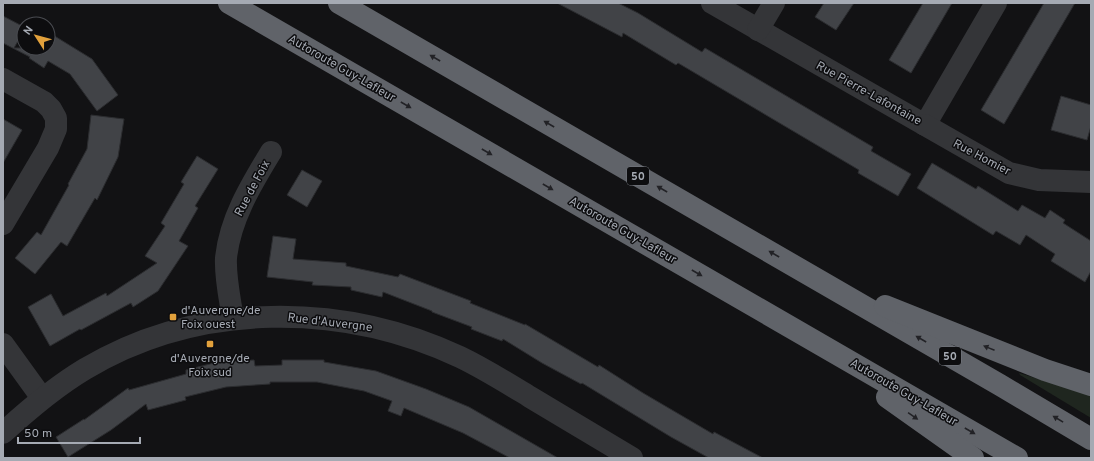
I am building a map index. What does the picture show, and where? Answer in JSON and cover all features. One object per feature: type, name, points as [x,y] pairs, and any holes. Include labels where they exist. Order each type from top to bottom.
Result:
[{"type":"highway","name":"Autoroute Guy-Lafleur","points":[[229,3],[1017,458]]},
{"type":"highway","name":"50","points":[[339,3],[1091,439]]},
{"type":"highway","points":[[808,274],[1025,363],[1060,376],[1091,385]]},
{"type":"highway","points":[[779,320],[973,458]]},
{"type":"street","name":"Rue Pierre-Lafontaine","points":[[712,3],[925,125],[996,3]]},
{"type":"street","points":[[758,30],[774,3]]},
{"type":"street","points":[[3,79],[44,102],[51,109],[56,118],[56,130],[48,148],[3,224]]},
{"type":"street","name":"Rue Homier","points":[[925,125],[1009,173],[1039,180],[1091,182]]},
{"type":"street","name":"Rue de Foix","points":[[233,319],[226,258],[230,239],[234,222],[242,202],[271,152]]},
{"type":"street","name":"Rue d'Auvergne","points":[[3,433],[42,398],[86,368],[141,342],[188,327],[233,319],[292,316],[380,328],[404,335],[460,357],[487,371],[632,458]]},
{"type":"street","points":[[3,344],[42,398]]},
{"type":"shaded area","points":[[1019,373],[1091,395],[1091,418],[1020,375]]},
{"type":"building","points":[[557,3],[618,3],[638,13],[702,52],[705,48],[873,147],[871,151],[911,174],[898,196],[858,173],[859,170],[678,63],[676,65],[623,33],[622,37]]},
{"type":"building","points":[[824,3],[854,3],[836,30],[815,17]]},
{"type":"building","points":[[923,3],[952,3],[911,73],[889,60]]},
{"type":"building","points":[[1044,3],[1075,3],[1004,124],[981,110]]},
{"type":"building","points":[[3,16],[16,23],[16,44],[14,48],[16,48],[16,50],[3,43]]},
{"type":"building","points":[[56,37],[92,59],[118,95],[97,111],[70,74],[48,61],[44,68],[29,58],[30,57],[28,56],[56,56]]},
{"type":"building","points":[[1061,96],[1091,105],[1091,126],[1087,140],[1051,130]]},
{"type":"building","points":[[91,115],[124,119],[118,157],[97,200],[95,198],[67,246],[61,242],[35,274],[15,258],[37,232],[41,235],[69,185],[68,184],[87,149]]},
{"type":"building","points":[[3,119],[22,130],[3,163]]},
{"type":"building","points":[[197,156],[218,169],[195,206],[198,208],[179,241],[188,246],[158,291],[133,307],[131,303],[50,346],[28,307],[51,294],[63,316],[106,293],[107,296],[157,263],[145,256],[165,226],[161,223],[184,184],[181,182]]},
{"type":"building","points":[[932,163],[976,189],[978,186],[1018,211],[1022,205],[1045,218],[1050,210],[1065,220],[1063,223],[1091,241],[1091,271],[1085,282],[1051,261],[1055,254],[1026,235],[1020,245],[996,231],[993,235],[917,188]]},
{"type":"building","points":[[302,170],[322,181],[307,207],[287,195]]},
{"type":"building","points":[[273,236],[296,239],[293,259],[346,263],[346,266],[398,277],[400,274],[471,301],[470,303],[525,324],[598,367],[599,365],[713,434],[714,432],[763,458],[709,458],[671,437],[582,383],[581,384],[542,363],[503,339],[502,341],[471,329],[472,327],[383,292],[382,297],[351,290],[351,287],[312,285],[313,282],[267,277]]},
{"type":"building","points":[[254,360],[255,366],[282,365],[282,360],[324,360],[324,362],[376,371],[426,389],[469,407],[558,458],[510,458],[463,433],[404,408],[401,416],[388,411],[392,401],[364,391],[317,382],[270,382],[270,384],[226,387],[185,397],[186,400],[148,410],[146,404],[111,430],[68,457],[56,437],[84,420],[128,388],[129,390],[186,374],[186,370],[218,362]]},
{"type":"place","name":"d'Auvergne/de Foix ouest","points":[[173,317]]},
{"type":"place","name":"d'Auvergne/de Foix sud","points":[[210,344]]}]
